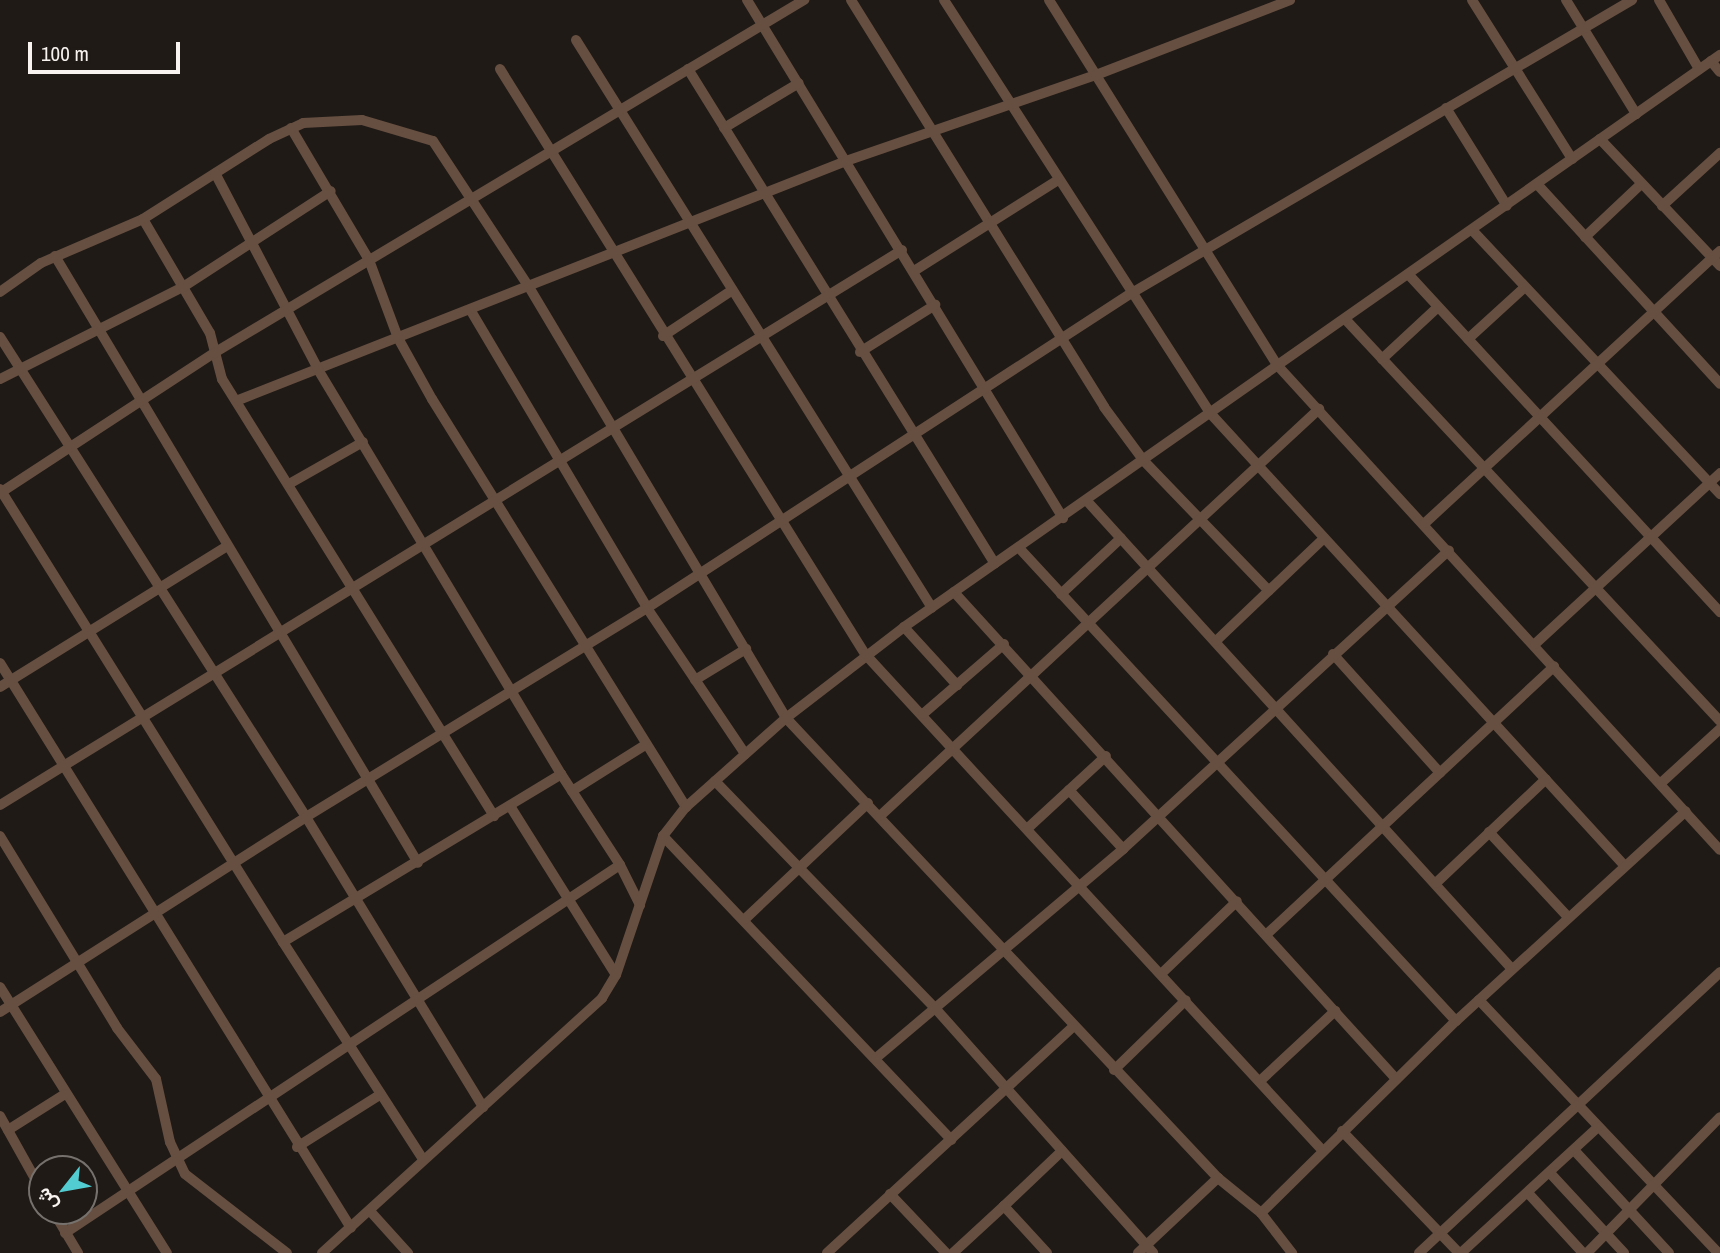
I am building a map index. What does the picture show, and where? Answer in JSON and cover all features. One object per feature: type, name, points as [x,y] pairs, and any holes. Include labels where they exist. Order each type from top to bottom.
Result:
[{"type":"street","points":[[747,0],[1063,517]]},
{"type":"street","points":[[423,1159],[140,717],[90,631],[1,491],[214,353],[804,0]]},
{"type":"street","points":[[851,0],[1058,340],[1144,461],[1202,518],[1269,591]]},
{"type":"street","points":[[944,0],[1130,294],[1210,413],[1624,866]]},
{"type":"street","points":[[1049,0],[1278,366],[1535,644],[1720,850]]},
{"type":"street","points":[[236,401],[614,255],[846,161],[1096,75],[1290,0]]},
{"type":"street","points":[[1472,0],[1572,159]]},
{"type":"street","points":[[1566,0],[1636,114]]},
{"type":"street","points":[[0,1012],[306,817],[647,608],[781,517],[1130,294],[1632,0]]},
{"type":"street","points":[[1659,0],[1699,69]]},
{"type":"street","points":[[576,40],[932,608]]},
{"type":"street","points":[[322,1253],[582,1018],[616,975],[663,836],[686,807],[786,718],[865,654],[1473,231],[1715,58],[1720,72]]},
{"type":"street","points":[[500,69],[663,336],[781,517],[865,654],[1322,1150]]},
{"type":"street","points":[[688,69],[766,193],[860,352],[995,564]]},
{"type":"street","points":[[724,128],[799,83]]},
{"type":"street","points":[[1446,108],[1507,206]]},
{"type":"street","points":[[0,292],[55,256],[144,219],[291,128],[322,120],[362,120],[423,136],[441,149],[529,287],[786,718],[1114,1070],[1218,1178],[1261,1213],[1292,1253]]},
{"type":"street","points":[[291,128],[331,191],[369,260],[398,338],[492,499],[686,807]]},
{"type":"street","points":[[1600,139],[1662,206],[1716,254],[1720,266]]},
{"type":"street","points":[[1662,206],[1720,153]]},
{"type":"street","points":[[215,173],[318,369],[561,774],[620,865],[640,905]]},
{"type":"street","points":[[914,271],[1058,180]]},
{"type":"street","points":[[1537,184],[1720,384]]},
{"type":"street","points":[[1585,237],[1641,184]]},
{"type":"street","points":[[0,379],[183,287],[331,191]]},
{"type":"street","points":[[144,219],[210,333],[219,375],[353,585],[494,816]]},
{"type":"street","points":[[1473,231],[1720,494]]},
{"type":"street","points":[[0,805],[492,499],[613,429],[902,250]]},
{"type":"street","points":[[1424,523],[1716,254]]},
{"type":"street","points":[[55,256],[277,633],[418,863]]},
{"type":"street","points":[[1409,275],[1539,419],[1720,612]]},
{"type":"street","points":[[1468,339],[1525,287]]},
{"type":"street","points":[[663,336],[732,291]]},
{"type":"street","points":[[860,352],[935,305]]},
{"type":"street","points":[[1382,359],[1438,307]]},
{"type":"street","points":[[471,311],[647,608],[745,754]]},
{"type":"street","points":[[1346,320],[1483,471],[1720,721]]},
{"type":"street","points":[[0,337],[306,817],[483,1107]]},
{"type":"street","points":[[880,816],[1319,409]]},
{"type":"street","points":[[289,484],[363,442]]},
{"type":"street","points":[[1535,644],[1720,473]]},
{"type":"street","points":[[1087,501],[1385,825],[1512,969]]},
{"type":"street","points":[[1061,593],[1121,538]]},
{"type":"street","points":[[1216,641],[1324,538]]},
{"type":"street","points":[[0,687],[226,547]]},
{"type":"street","points":[[1019,548],[1456,1021]]},
{"type":"street","points":[[876,1058],[1001,948],[1022,938],[1123,849],[1274,707],[1449,550]]},
{"type":"street","points":[[954,592],[1160,814],[1396,1079]]},
{"type":"street","points":[[904,627],[957,685]]},
{"type":"street","points":[[923,714],[1004,645]]},
{"type":"street","points":[[695,680],[746,649]]},
{"type":"street","points":[[1333,654],[1440,773]]},
{"type":"street","points":[[0,663],[267,1099],[351,1228]]},
{"type":"street","points":[[1266,935],[1554,666]]},
{"type":"street","points":[[1661,783],[1720,729]]},
{"type":"street","points":[[572,791],[645,745]]},
{"type":"street","points":[[1027,828],[1106,756]]},
{"type":"street","points":[[283,942],[418,863],[561,774]]},
{"type":"street","points":[[1436,883],[1546,779]]},
{"type":"street","points":[[715,781],[935,1008],[1062,1151],[1145,1251],[1218,1178]]},
{"type":"street","points":[[1069,790],[1123,849]]},
{"type":"street","points":[[746,919],[868,803]]},
{"type":"street","points":[[510,806],[616,975]]},
{"type":"street","points":[[1261,1213],[1456,1021],[1686,811]]},
{"type":"street","points":[[1489,832],[1568,918]]},
{"type":"street","points":[[0,836],[78,964],[162,1091],[176,1159],[194,1184],[287,1253]]},
{"type":"street","points":[[663,836],[746,919],[951,1140]]},
{"type":"street","points":[[65,1233],[620,865]]},
{"type":"street","points":[[1161,974],[1237,901]]},
{"type":"street","points":[[1419,1253],[1576,1102],[1719,976]]},
{"type":"street","points":[[0,987],[167,1253]]},
{"type":"street","points":[[1114,1070],[1186,1000]]},
{"type":"street","points":[[1479,1000],[1719,1253]]},
{"type":"street","points":[[1260,1081],[1335,1011]]},
{"type":"street","points":[[827,1253],[1073,1027]]},
{"type":"street","points":[[8,1130],[65,1094]]},
{"type":"street","points":[[297,1147],[381,1094]]},
{"type":"street","points":[[0,1116],[28,1166]]},
{"type":"street","points":[[1528,1193],[1585,1253],[1654,1187],[1720,1117]]},
{"type":"street","points":[[1342,1131],[1460,1253],[1598,1127]]},
{"type":"street","points":[[1574,1150],[1669,1253]]},
{"type":"street","points":[[953,1253],[1062,1151]]},
{"type":"street","points":[[1550,1173],[1624,1253]]},
{"type":"street","points":[[891,1194],[946,1253]]},
{"type":"street","points":[[1003,1206],[1047,1253]]},
{"type":"street","points":[[370,1210],[408,1253]]},
{"type":"street","points":[[61,1225],[78,1253]]},
{"type":"street","points":[[836,1244],[844,1253]]}]
